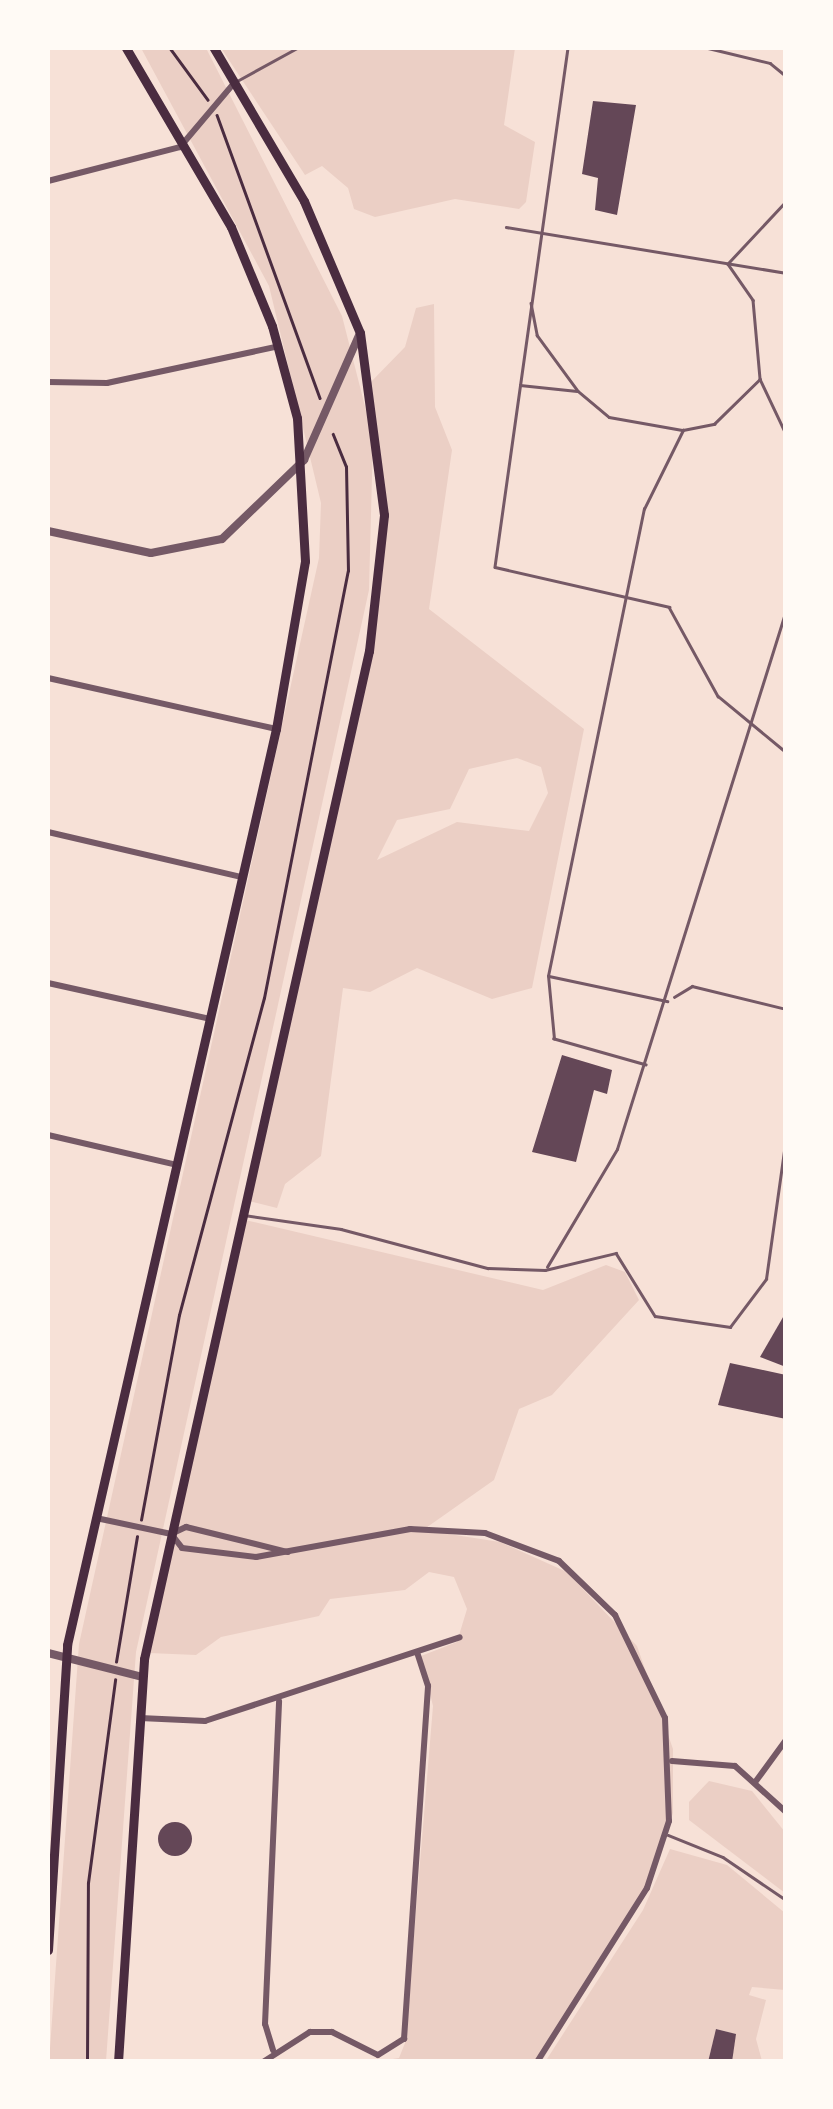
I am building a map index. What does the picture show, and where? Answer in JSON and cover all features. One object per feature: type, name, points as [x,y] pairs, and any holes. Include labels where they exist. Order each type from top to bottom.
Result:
[{"type":"main road","points":[[48,1950],[66,1660],[276,728],[302,595],[301,464],[279,346],[230,226],[180,147],[126,48]]},
{"type":"main road","points":[[118,2062],[142,1678],[378,596],[381,443],[360,334],[299,191],[214,48]]},
{"type":"street","points":[[48,181],[180,147],[234,83]]},
{"type":"street","points":[[48,531],[151,553],[194,549],[248,519],[301,464],[360,334]]},
{"type":"street","points":[[48,382],[107,383],[279,346]]},
{"type":"street","points":[[48,678],[276,728]]},
{"type":"street","points":[[48,832],[242,877]]},
{"type":"street","points":[[48,984],[211,1019]]},
{"type":"street","points":[[48,1135],[177,1165]]},
{"type":"street","points":[[96,1518],[171,1534],[201,1552],[292,1553],[436,1528],[539,1549],[594,1592],[636,1646],[672,1761],[666,1834],[647,1888],[538,2062]]},
{"type":"street","points":[[171,1534],[186,1526],[292,1553]]},
{"type":"street","points":[[140,1718],[205,1720],[278,1700],[460,1636]]},
{"type":"street","points":[[263,2062],[274,2050],[332,2032],[378,2058],[399,2046],[406,2024],[428,1686],[417,1652]]},
{"type":"street","points":[[48,1653],[142,1678]]},
{"type":"street","points":[[274,2050],[265,2024],[278,1700]]},
{"type":"street","points":[[756,1781],[786,1740]]},
{"type":"street","points":[[672,1761],[735,1766],[786,1812]]},
{"type":"lane","points":[[234,83],[297,48]]},
{"type":"lane","points":[[568,48],[538,234],[495,567],[669,607],[718,696],[744,722],[786,752]]},
{"type":"lane","points":[[708,48],[770,62],[786,76]]},
{"type":"lane","points":[[728,264],[786,202]]},
{"type":"lane","points":[[506,228],[786,273]]},
{"type":"lane","points":[[728,264],[753,300],[760,379],[786,434]]},
{"type":"lane","points":[[530,297],[537,335],[578,391],[609,417],[683,430],[714,424],[760,379]]},
{"type":"lane","points":[[518,385],[578,391]]},
{"type":"lane","points":[[646,1066],[554,1039],[548,976],[597,764],[623,596],[644,509],[683,430]]},
{"type":"lane","points":[[545,1270],[599,1185],[646,1066],[670,1000],[744,722],[786,610]]},
{"type":"lane","points":[[548,976],[670,1000],[692,986],[786,1009]]},
{"type":"lane","points":[[243,1215],[341,1229],[488,1268],[545,1270],[616,1254],[654,1316],[730,1327],[766,1279],[786,1136]]},
{"type":"lane","points":[[666,1834],[723,1857],[786,1900]]},
{"type":"path","points":[[170,48],[214,108],[321,400]]},
{"type":"path","points":[[87,2062],[88,1884],[115,1673],[140,1528],[179,1315],[264,998],[348,571],[346,467],[334,434]]},
{"type":"shaded area","points":[[141,48],[206,48],[342,316],[373,438],[369,590],[136,1652],[106,2061],[49,2062],[79,1644],[319,558],[321,503],[269,286]]},
{"type":"shaded area","points":[[221,48],[515,48],[504,125],[535,142],[526,202],[519,209],[455,199],[375,217],[354,209],[348,188],[322,166],[305,175]]},
{"type":"shaded area","points":[[434,304],[435,407],[452,450],[429,609],[584,729],[532,988],[492,999],[417,968],[370,992],[343,988],[321,1156],[285,1184],[277,1208],[249,1201],[371,659],[383,521],[368,385],[405,347],[416,308]],"holes":[[[517,758],[541,767],[548,793],[529,831],[457,822],[377,860],[397,820],[450,809],[469,769]]]},
{"type":"shaded area","points":[[245,1220],[543,1290],[606,1265],[625,1272],[639,1300],[552,1395],[519,1409],[494,1480],[423,1530],[500,1542],[567,1572],[637,1646],[673,1749],[673,1813],[654,1875],[542,2061],[380,2061],[399,2058],[405,2043],[433,1706],[421,1656],[457,1642],[467,1609],[454,1577],[429,1572],[405,1590],[330,1599],[319,1616],[221,1637],[196,1655],[149,1653]]},
{"type":"shaded area","points":[[709,1781],[752,1791],[785,1832],[785,1893],[689,1820],[689,1802]]},
{"type":"shaded area","points":[[670,1849],[727,1865],[785,1913],[785,1990],[752,1987],[749,1995],[766,2000],[756,2039],[762,2061],[732,2061],[735,2034],[717,2029],[708,2061],[545,2062],[643,1910]]},
{"type":"building","points":[[593,101],[636,105],[617,215],[595,210],[598,178],[582,174]]},
{"type":"building","points":[[562,1055],[612,1070],[607,1094],[594,1090],[576,1162],[532,1152]]},
{"type":"building","points":[[786,1312],[786,1367],[760,1357]]},
{"type":"building","points":[[730,1363],[786,1375],[786,1419],[718,1405]]},
{"type":"building","points":[[175,1822],[187,1827],[192,1839],[187,1851],[175,1856],[163,1851],[158,1839],[163,1827]]},
{"type":"building","points":[[716,2029],[736,2034],[732,2062],[708,2062]]}]
